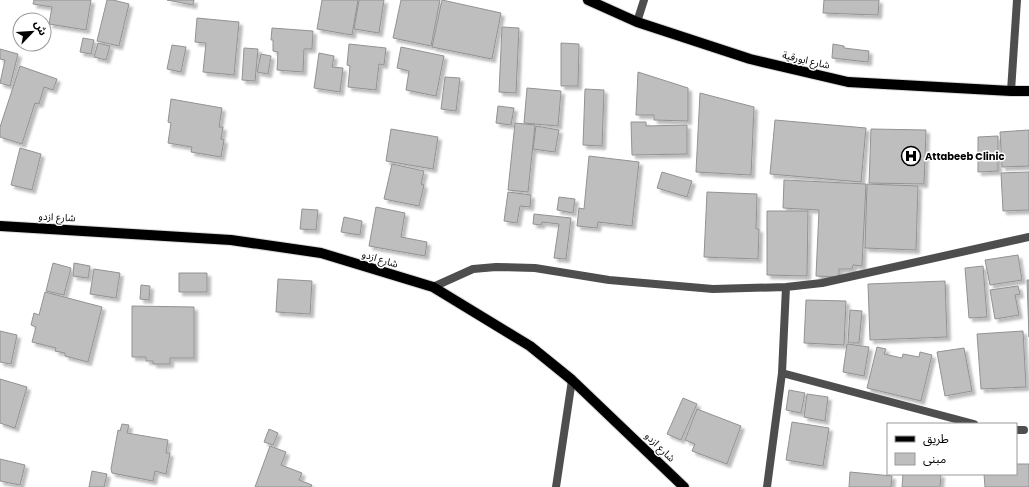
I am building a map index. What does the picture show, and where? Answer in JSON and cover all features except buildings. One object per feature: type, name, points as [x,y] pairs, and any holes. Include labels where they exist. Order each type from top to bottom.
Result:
[{"type":"main road","name":"شارع ابورقية","points":[[588,0],[637,22],[750,59],[848,82],[1029,91]]},
{"type":"main road","name":"شارع ازدو","points":[[0,226],[231,240],[321,253],[433,287],[530,346],[572,380],[684,487]]},
{"type":"street","points":[[637,22],[644,0]]},
{"type":"street","points":[[1011,91],[1017,0]]},
{"type":"street","points":[[433,287],[473,269],[496,266],[535,268],[609,280],[713,289],[786,287],[822,283],[1029,237]]},
{"type":"street","points":[[767,487],[782,373],[786,287]]},
{"type":"street","points":[[782,373],[970,423]]},
{"type":"street","points":[[556,487],[572,380]]},
{"type":"place","name":"Attabeeb Clinic","points":[[911,156]]}]
